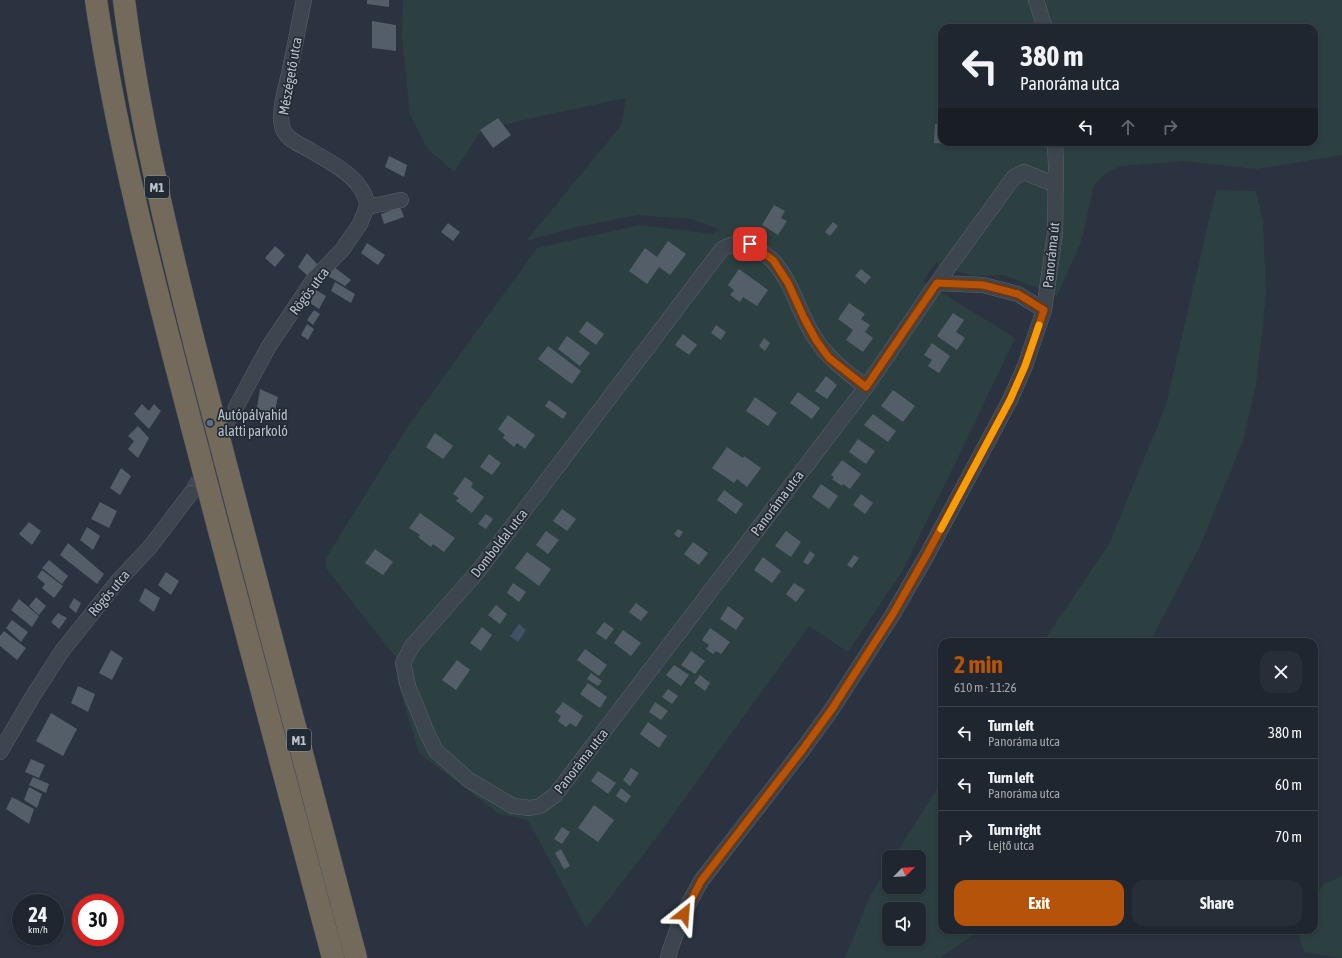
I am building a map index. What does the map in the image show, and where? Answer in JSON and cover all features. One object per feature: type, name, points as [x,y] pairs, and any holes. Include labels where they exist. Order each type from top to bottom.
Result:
[{"type":"highway","name":"M1","points":[[96,0],[103,47],[144,240],[220,534],[333,958]]},
{"type":"highway","name":"M1","points":[[124,0],[148,147],[173,259],[356,958]]},
{"type":"street","name":"Mészégető utca","points":[[304,0],[281,117],[283,129],[289,138],[336,165],[355,181],[363,191],[367,200],[367,207]]},
{"type":"street","points":[[1036,0],[1043,24]]},
{"type":"street","name":"Panoráma út","points":[[668,958],[684,914],[701,881],[832,709],[893,614],[1010,400],[1025,366],[1044,310],[1055,233],[1055,146]]},
{"type":"street","name":"Panoráma utca","points":[[540,806],[555,795],[866,387],[937,283],[1014,177],[1024,172],[1056,185]]},
{"type":"street","points":[[367,207],[401,200]]},
{"type":"street","name":"Rögös utca","points":[[236,407],[269,346],[314,279],[342,250],[360,224],[367,207]]},
{"type":"street","name":"Domboldal utca","points":[[540,806],[530,808],[513,806],[470,780],[436,751],[408,686],[403,663],[412,646],[479,570],[722,249],[734,242],[750,244],[773,260],[788,283],[816,340],[829,358],[866,387]]},
{"type":"street","points":[[937,283],[983,285],[1018,294],[1044,310]]},
{"type":"street","name":"Rögös utca","points":[[0,752],[62,651],[118,581],[150,547],[191,493]]},
{"type":"green space","points":[[403,0],[1342,0],[1342,155],[1256,169],[1185,161],[1121,166],[1106,173],[1094,185],[1081,242],[1057,296],[1004,275],[975,276],[939,267],[937,261],[923,281],[1015,338],[903,570],[848,652],[809,626],[651,845],[586,928],[528,820],[499,814],[419,753],[397,680],[396,658],[326,568],[326,558],[406,429],[537,248],[640,225],[713,234],[718,229],[692,219],[637,215],[572,228],[526,241],[621,126],[626,98],[532,118],[481,131],[454,172],[427,148],[410,114],[402,37]]},
{"type":"green space","points":[[1216,190],[1256,191],[1263,223],[1266,296],[1256,384],[1243,441],[1200,546],[1152,638],[1046,638],[1109,544],[1166,405]]},
{"type":"green space","points":[[938,787],[938,934],[975,934],[939,958],[845,958],[870,896],[882,876],[882,894],[926,894],[926,850],[898,850]]},
{"type":"green space","points":[[1342,876],[1342,958],[1304,952],[1298,934],[1318,934],[1318,892],[1324,884]]},
{"type":"water","points":[[519,624],[526,630],[518,642],[510,636]]},
{"type":"building","points":[[367,0],[389,0],[389,7],[367,4]]},
{"type":"building","points":[[372,21],[396,25],[396,51],[372,48]]},
{"type":"building","points":[[498,118],[511,135],[493,148],[480,130]]},
{"type":"building","points":[[935,124],[938,124],[938,143],[934,143]]},
{"type":"building","points":[[389,156],[407,165],[404,177],[385,167]]},
{"type":"building","points":[[774,205],[785,211],[781,218],[787,221],[778,235],[762,225]]},
{"type":"building","points":[[400,207],[404,217],[384,224],[381,214]]},
{"type":"building","points":[[833,222],[838,226],[830,236],[825,232]]},
{"type":"building","points":[[448,223],[460,232],[453,241],[441,232]]},
{"type":"building","points":[[668,241],[686,254],[670,275],[659,267],[647,284],[629,271],[645,248],[657,257]]},
{"type":"building","points":[[367,243],[385,255],[378,265],[361,253]]},
{"type":"building","points":[[275,246],[285,255],[275,267],[265,258]]},
{"type":"building","points":[[307,253],[317,264],[309,277],[298,267]]},
{"type":"building","points":[[334,267],[351,280],[345,286],[328,276]]},
{"type":"building","points":[[739,269],[768,290],[757,306],[743,297],[740,302],[730,295],[734,290],[728,285]]},
{"type":"building","points":[[861,269],[871,277],[865,284],[855,276]]},
{"type":"building","points":[[335,282],[355,294],[351,303],[331,291]]},
{"type":"building","points":[[316,290],[326,296],[319,309],[310,303]]},
{"type":"building","points":[[849,303],[865,314],[861,319],[870,325],[865,332],[873,338],[863,352],[846,340],[853,330],[838,319]]},
{"type":"building","points":[[314,310],[320,314],[313,325],[307,320]]},
{"type":"building","points":[[953,313],[964,320],[956,332],[965,338],[957,350],[937,336]]},
{"type":"building","points":[[587,321],[604,334],[596,345],[579,332]]},
{"type":"building","points":[[307,324],[314,329],[308,340],[301,335]]},
{"type":"building","points":[[716,325],[726,332],[721,340],[711,333]]},
{"type":"building","points":[[683,334],[697,345],[689,355],[675,345]]},
{"type":"building","points":[[567,336],[590,353],[580,366],[558,349]]},
{"type":"building","points":[[764,338],[770,343],[765,351],[759,346]]},
{"type":"building","points":[[932,343],[950,356],[939,373],[928,366],[932,360],[924,355]]},
{"type":"building","points":[[548,346],[581,371],[572,384],[538,359]]},
{"type":"building","points":[[826,376],[837,385],[827,399],[815,391]]},
{"type":"building","points":[[260,389],[278,397],[274,415],[257,408]]},
{"type":"building","points":[[893,390],[915,406],[903,422],[881,406]]},
{"type":"building","points":[[798,392],[820,408],[812,419],[790,403]]},
{"type":"building","points":[[755,397],[777,413],[768,426],[746,411]]},
{"type":"building","points":[[549,400],[567,413],[563,419],[545,406]]},
{"type":"building","points":[[142,404],[149,411],[154,404],[161,411],[149,429],[134,414]]},
{"type":"building","points":[[873,414],[896,431],[888,442],[864,425]]},
{"type":"building","points":[[508,415],[535,435],[525,449],[517,443],[514,447],[503,438],[505,435],[498,429]]},
{"type":"building","points":[[138,426],[149,438],[138,458],[128,449],[134,441],[128,436]]},
{"type":"building","points":[[435,433],[453,446],[443,459],[426,447]]},
{"type":"building","points":[[858,439],[875,451],[866,464],[849,452]]},
{"type":"building","points":[[727,447],[743,458],[744,456],[761,468],[747,487],[737,479],[734,483],[712,468]]},
{"type":"building","points":[[489,454],[501,463],[492,475],[480,467]]},
{"type":"building","points":[[842,460],[861,474],[850,489],[843,484],[842,486],[832,479],[834,477],[831,475]]},
{"type":"building","points":[[121,468],[131,476],[120,495],[110,488]]},
{"type":"building","points":[[465,477],[473,483],[471,487],[484,497],[472,513],[456,501],[459,498],[453,494]]},
{"type":"building","points":[[821,484],[838,496],[829,509],[812,497]]},
{"type":"building","points":[[724,490],[743,504],[736,514],[717,500]]},
{"type":"building","points":[[861,494],[873,503],[865,514],[853,505]]},
{"type":"building","points":[[100,502],[117,511],[109,528],[91,519]]},
{"type":"building","points":[[562,509],[576,519],[567,531],[553,521]]},
{"type":"building","points":[[420,513],[455,538],[444,552],[433,544],[431,547],[418,537],[420,535],[409,528]]},
{"type":"building","points":[[486,514],[493,519],[486,529],[478,524]]},
{"type":"building","points":[[29,522],[41,531],[32,545],[19,534]]},
{"type":"building","points":[[87,527],[100,536],[93,550],[80,540]]},
{"type":"building","points":[[678,529],[683,532],[679,538],[674,534]]},
{"type":"building","points":[[546,531],[559,540],[548,554],[536,545]]},
{"type":"building","points":[[786,531],[801,542],[791,557],[775,546]]},
{"type":"building","points":[[693,542],[708,553],[699,565],[684,554]]},
{"type":"building","points":[[68,543],[104,574],[97,584],[60,555]]},
{"type":"building","points":[[375,549],[393,562],[383,575],[365,563]]},
{"type":"building","points":[[810,551],[815,555],[808,565],[803,562]]},
{"type":"building","points":[[527,552],[551,569],[539,586],[515,568]]},
{"type":"building","points":[[854,555],[859,558],[852,568],[847,565]]},
{"type":"building","points":[[763,557],[781,571],[772,583],[754,570]]},
{"type":"building","points":[[49,560],[68,576],[62,584],[42,568]]},
{"type":"building","points":[[42,570],[63,586],[54,598],[42,588],[45,584],[37,577]]},
{"type":"building","points":[[166,572],[179,581],[171,595],[158,585]]},
{"type":"building","points":[[513,583],[526,592],[519,602],[507,593]]},
{"type":"building","points":[[794,583],[805,590],[796,602],[786,594]]},
{"type":"building","points":[[145,588],[160,598],[154,612],[139,601]]},
{"type":"building","points":[[36,597],[46,606],[39,615],[29,606]]},
{"type":"building","points":[[74,598],[81,603],[76,613],[69,607]]},
{"type":"building","points":[[19,599],[39,616],[32,627],[11,610]]},
{"type":"building","points":[[636,603],[648,612],[641,621],[629,612]]},
{"type":"building","points":[[496,605],[507,614],[500,624],[488,615]]},
{"type":"building","points":[[728,606],[744,618],[736,630],[720,619]]},
{"type":"building","points":[[58,613],[67,618],[59,629],[51,622]]},
{"type":"building","points":[[12,620],[28,632],[21,642],[6,628]]},
{"type":"building","points":[[604,622],[614,629],[606,640],[596,633]]},
{"type":"building","points":[[482,627],[492,635],[481,651],[470,643]]},
{"type":"building","points":[[710,628],[730,642],[721,654],[716,651],[713,654],[706,649],[709,645],[702,640]]},
{"type":"building","points":[[623,630],[641,643],[631,656],[614,643]]},
{"type":"building","points":[[4,631],[26,648],[17,660],[0,646],[0,636]]},
{"type":"building","points":[[585,649],[607,665],[599,676],[577,660]]},
{"type":"building","points":[[111,650],[123,658],[112,680],[99,673]]},
{"type":"building","points":[[691,651],[705,661],[695,674],[681,665]]},
{"type":"building","points":[[457,660],[470,670],[456,690],[442,680]]},
{"type":"building","points":[[674,665],[689,675],[681,686],[666,675]]},
{"type":"building","points":[[591,673],[602,681],[598,686],[587,679]]},
{"type":"building","points":[[700,675],[710,683],[705,691],[694,683]]},
{"type":"building","points":[[588,683],[607,697],[600,708],[580,694]]},
{"type":"building","points":[[78,686],[95,694],[88,712],[71,703]]},
{"type":"building","points":[[668,689],[678,696],[672,704],[662,697]]},
{"type":"building","points":[[563,702],[583,716],[576,727],[570,723],[566,727],[558,721],[561,716],[555,712]]},
{"type":"building","points":[[655,702],[668,711],[661,720],[649,712]]},
{"type":"building","points":[[51,713],[77,729],[63,756],[36,741]]},
{"type":"building","points":[[648,722],[667,736],[659,748],[640,734]]},
{"type":"building","points":[[31,759],[45,765],[39,778],[25,772]]},
{"type":"building","points":[[631,768],[639,773],[630,786],[623,780]]},
{"type":"building","points":[[598,771],[616,783],[608,794],[591,781]]},
{"type":"building","points":[[33,777],[49,784],[46,793],[29,785]]},
{"type":"building","points":[[29,787],[42,794],[37,808],[24,800]]},
{"type":"building","points":[[621,788],[631,796],[626,803],[616,796]]},
{"type":"building","points":[[12,797],[34,809],[29,824],[6,809]]},
{"type":"building","points":[[594,805],[614,820],[598,842],[578,828]]},
{"type":"building","points":[[562,827],[570,832],[562,844],[554,839]]},
{"type":"building","points":[[561,849],[570,866],[564,869],[555,853]]},
{"type":"tunnel","points":[[191,493],[236,407]]},
{"type":"slow traffic","points":[[941,529],[1010,400],[1025,366],[1039,325]]},
{"type":"place","name":"Autópályahíd alatti parkoló","points":[[210,423]]},
{"type":"route","points":[[684,914],[701,881],[832,709],[893,614],[1010,400],[1025,366],[1044,310],[1018,294],[983,285],[937,283],[866,387],[829,358],[816,340],[788,283],[773,260],[750,244]]}]
